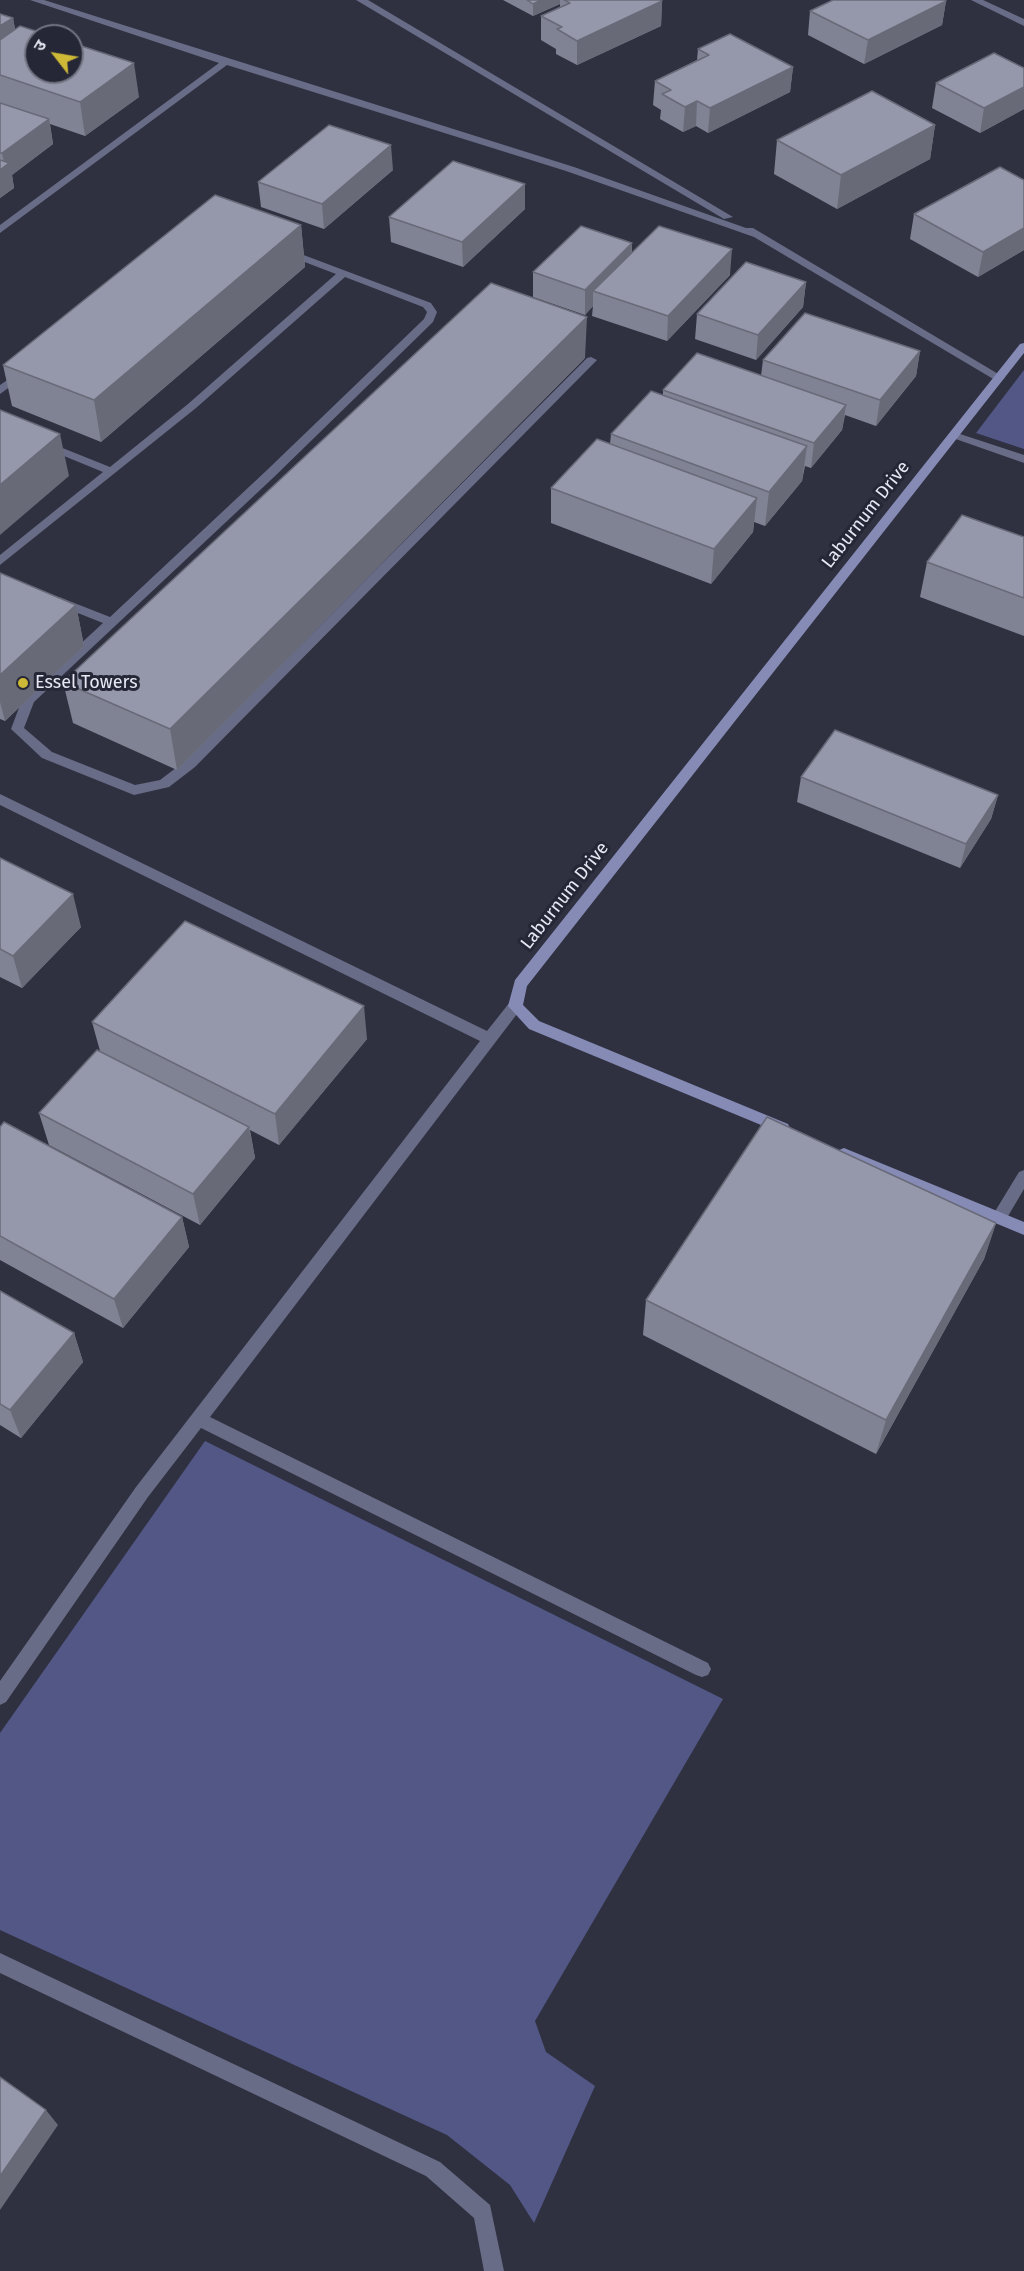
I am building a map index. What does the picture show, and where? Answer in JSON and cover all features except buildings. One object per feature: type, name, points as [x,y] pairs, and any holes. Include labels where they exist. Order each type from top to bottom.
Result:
[{"type":"street","points":[[35,0],[570,169],[757,235]]},
{"type":"street","points":[[361,0],[999,378]]},
{"type":"street","points":[[976,0],[1024,23]]},
{"type":"street","points":[[0,230],[226,62]]},
{"type":"street","points":[[272,246],[426,305],[432,312],[429,320],[28,700],[17,729],[47,755],[134,790],[164,784],[189,764],[591,360]]},
{"type":"street","points":[[0,561],[192,406],[342,274]]},
{"type":"street","name":"Laburnum Drive","points":[[515,1006],[520,984],[1024,346]]},
{"type":"street","points":[[0,391],[36,362]]},
{"type":"street","points":[[954,435],[1024,459]]},
{"type":"street","points":[[33,440],[110,471]]},
{"type":"street","points":[[51,598],[112,622]]},
{"type":"street","points":[[0,800],[490,1039]]},
{"type":"street","points":[[0,1696],[142,1492],[515,1006],[534,1025],[800,1135]]},
{"type":"street","points":[[833,1149],[1024,1229]]},
{"type":"street","points":[[999,1218],[1024,1176]]},
{"type":"street","points":[[198,1419],[702,1669]]},
{"type":"street","points":[[0,1964],[433,2169],[483,2212],[494,2271]]},
{"type":"shaded area","points":[[1024,370],[1024,449],[976,433]]},
{"type":"shaded area","points":[[205,1441],[723,1699],[535,2021],[546,2052],[595,2086],[534,2223],[510,2185],[447,2135],[0,1930],[0,1733]]},
{"type":"place","name":"Essel Towers","points":[[23,683]]}]
